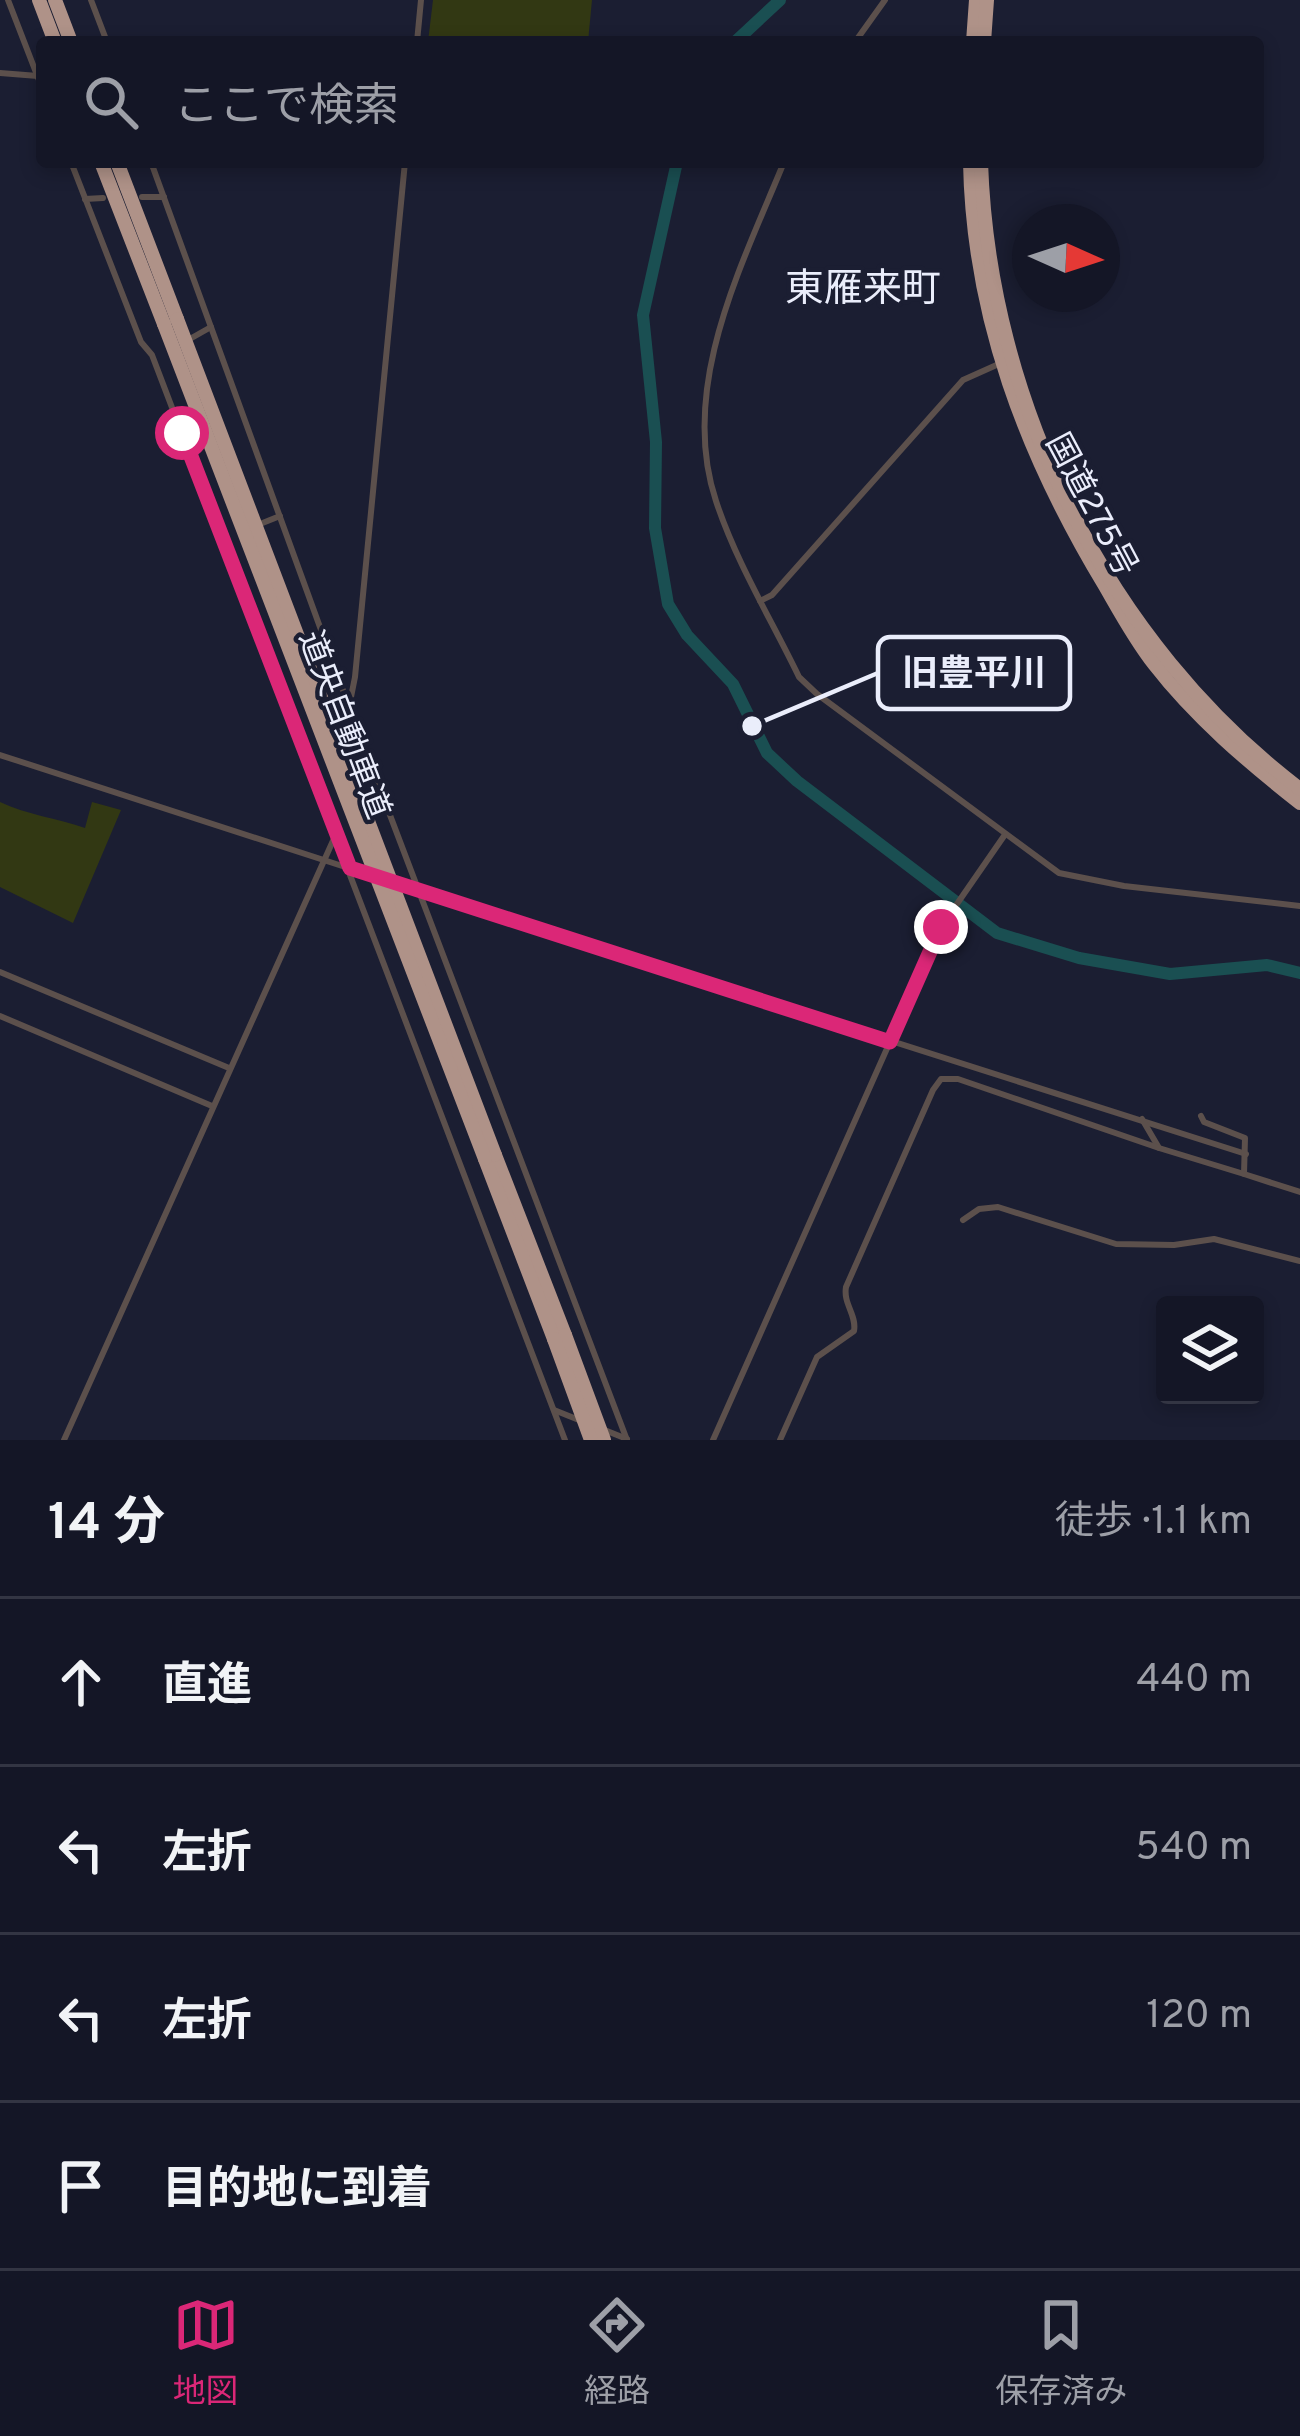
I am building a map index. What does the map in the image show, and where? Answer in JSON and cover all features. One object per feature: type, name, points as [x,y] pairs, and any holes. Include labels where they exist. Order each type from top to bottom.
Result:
[{"type":"highway","points":[[39,0],[53,36]]},
{"type":"highway","points":[[55,0],[69,36]]},
{"type":"highway","points":[[973,36],[976,0]]},
{"type":"highway","points":[[984,36],[987,0]]},
{"type":"highway","name":"道央自動車道","points":[[104,168],[170,322],[559,1337],[604,1440]]},
{"type":"highway","name":"道央自動車道","points":[[119,168],[170,322]]},
{"type":"highway","name":"国道275号","points":[[970,168],[978,258],[1001,363],[1059,511],[1162,674],[1245,760],[1300,803]]},
{"type":"highway","name":"国道275号","points":[[982,168],[989,253],[1003,323],[1038,436],[1069,507],[1158,652],[1253,754],[1300,789]]},
{"type":"highway","name":"道央自動車道","points":[[559,1337],[591,1440]]},
{"type":"street","points":[[8,0],[36,66]]},
{"type":"street","points":[[91,0],[105,36]]},
{"type":"street","points":[[418,36],[421,0]]},
{"type":"street","points":[[859,36],[885,0]]},
{"type":"street","points":[[0,73],[36,76]]},
{"type":"street","points":[[73,168],[141,343],[152,356],[350,868],[565,1440]]},
{"type":"street","points":[[153,168],[350,707],[627,1440]]},
{"type":"street","points":[[350,707],[404,168]]},
{"type":"street","points":[[782,168],[716,342],[706,400],[715,499],[799,677],[1004,836],[1059,872],[1124,886],[1300,906]]},
{"type":"street","points":[[142,197],[164,196]]},
{"type":"street","points":[[85,199],[103,199]]},
{"type":"street","points":[[152,356],[211,327]]},
{"type":"street","points":[[760,601],[772,595],[963,380],[1001,363]]},
{"type":"street","points":[[243,532],[280,516]]},
{"type":"street","points":[[314,720],[350,707]]},
{"type":"street","points":[[0,755],[1246,1154]]},
{"type":"street","points":[[64,1440],[336,834]]},
{"type":"street","points":[[713,1440],[947,916],[1004,836]]},
{"type":"street","points":[[0,972],[230,1068]]},
{"type":"street","points":[[423,1006],[460,993]]},
{"type":"street","points":[[0,1016],[213,1107]]},
{"type":"street","points":[[780,1440],[820,1352],[854,1331],[846,1287],[937,1083],[948,1077],[1300,1192]]},
{"type":"street","points":[[1077,1120],[1084,1118],[1089,1102]]},
{"type":"street","points":[[1202,1116],[1204,1122],[1243,1136],[1248,1143],[1244,1174]]},
{"type":"street","points":[[1142,1119],[1160,1148]]},
{"type":"street","points":[[472,1137],[510,1125]]},
{"type":"street","points":[[963,1220],[979,1209],[998,1207],[1116,1244],[1174,1245],[1214,1238],[1300,1261]]},
{"type":"street","points":[[554,1409],[627,1440]]},
{"type":"green space","points":[[433,0],[592,0],[589,36],[429,36]]},
{"type":"green space","points":[[0,802],[85,828],[92,802],[121,810],[73,923],[0,887]]},
{"type":"waterway","points":[[741,36],[780,0]]},
{"type":"waterway","points":[[676,168],[643,315],[656,442],[655,528],[668,604],[687,635],[733,684],[767,753],[997,933],[1079,958],[1170,974],[1267,965],[1300,973]]},
{"type":"place","name":"旧豊平川","points":[[752,726]]},
{"type":"district","name":"東雁来町","points":[[863,287]]},
{"type":"route","points":[[182,433],[350,868],[890,1042],[941,927]]}]
